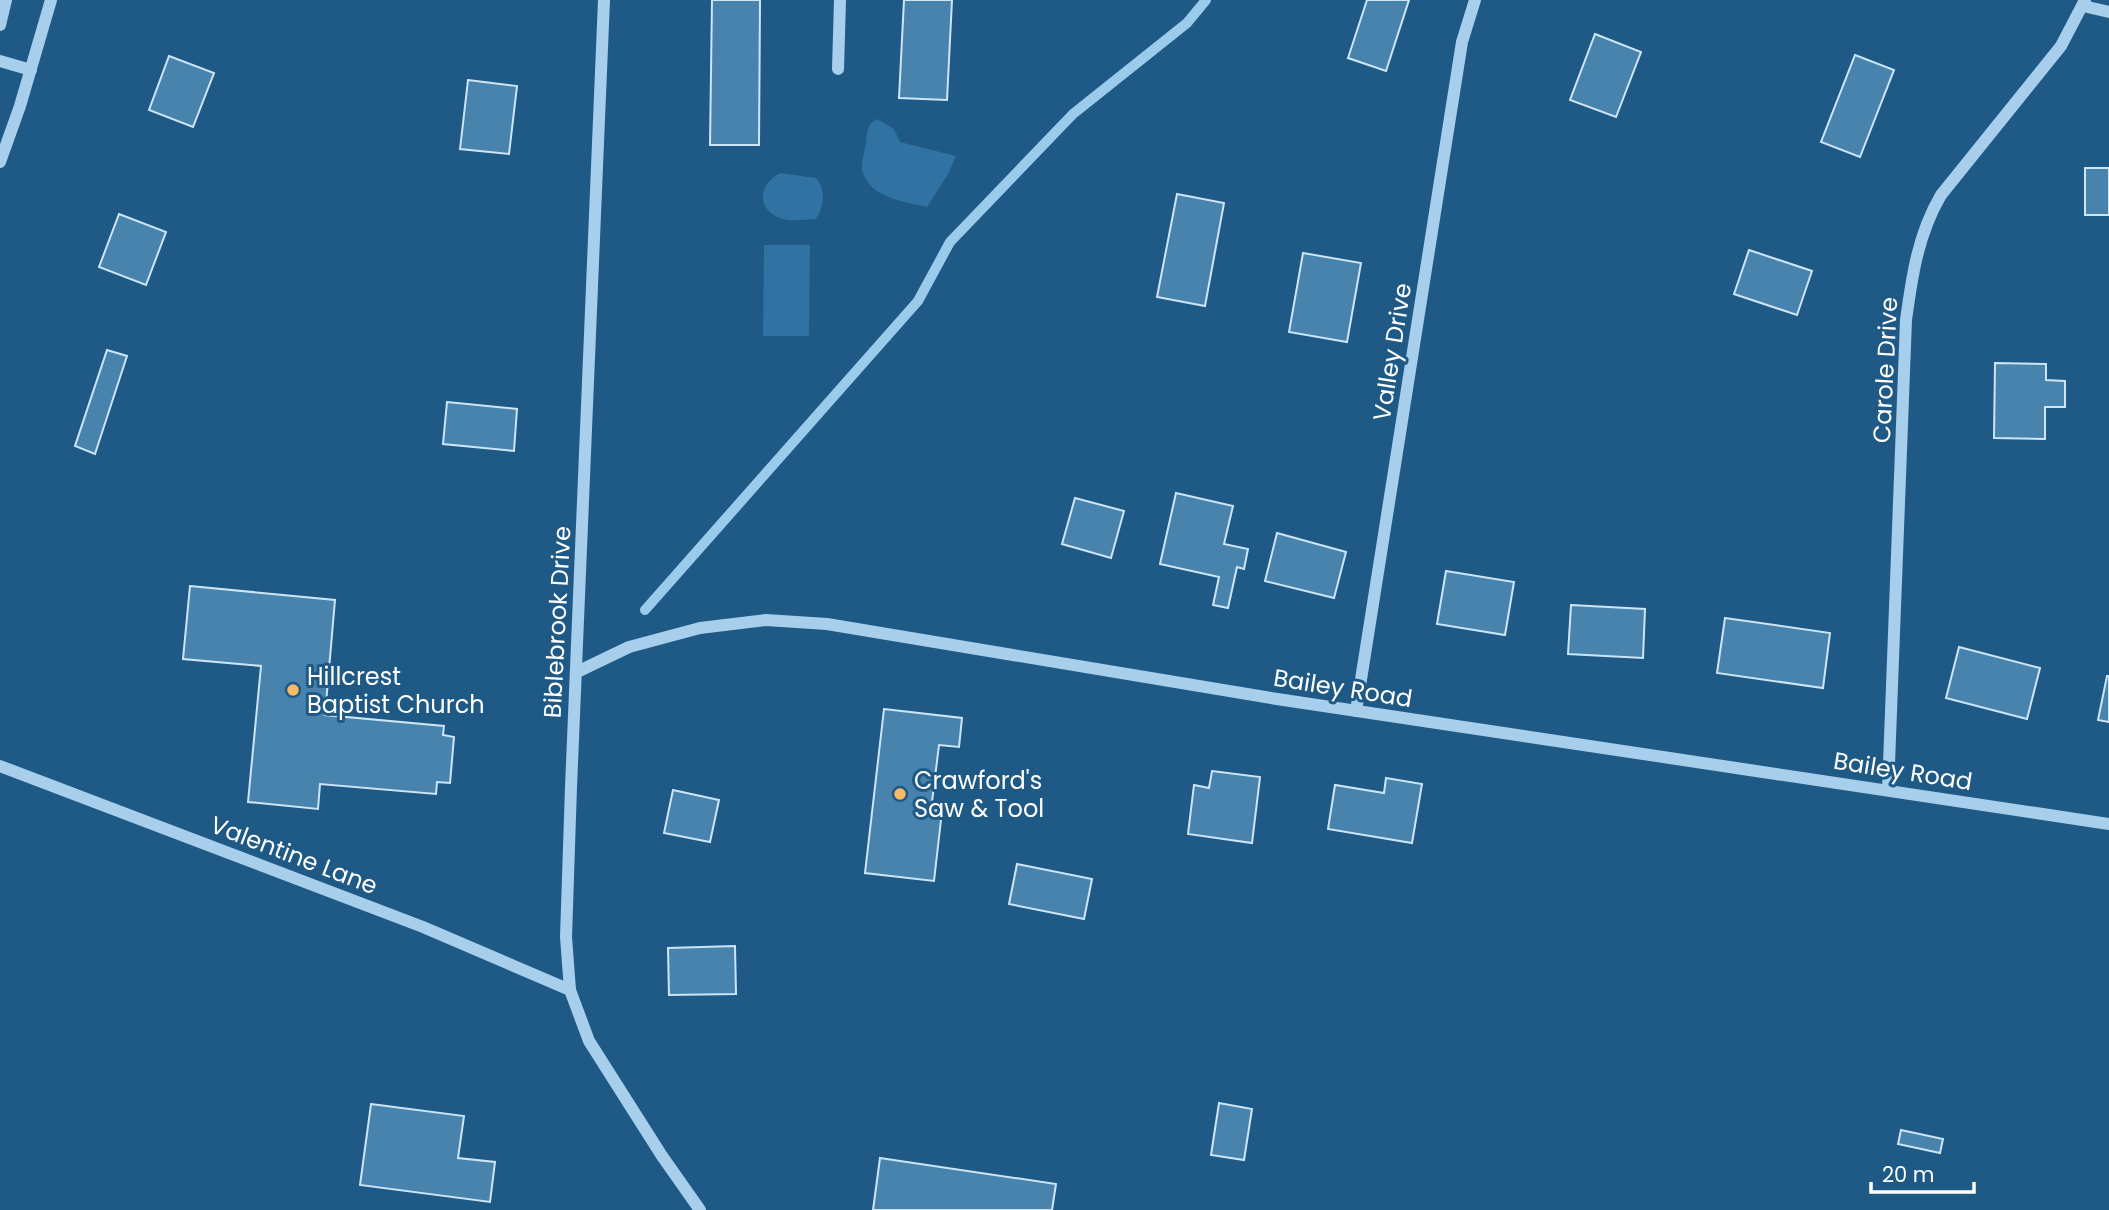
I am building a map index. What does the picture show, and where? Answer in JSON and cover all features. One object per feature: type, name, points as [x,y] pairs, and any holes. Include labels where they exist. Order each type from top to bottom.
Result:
[{"type":"street","points":[[0,25],[6,0]]},
{"type":"street","points":[[0,162],[51,0]]},
{"type":"street","name":"Biblebrook Drive","points":[[604,0],[566,937],[570,989],[589,1041],[662,1156],[700,1210]]},
{"type":"street","points":[[838,69],[840,0]]},
{"type":"street","name":"Valley Drive","points":[[1356,711],[1462,42],[1475,0]]},
{"type":"street","name":"Carole Drive","points":[[1888,790],[1906,320],[1913,268],[1928,217],[1941,195],[2061,46],[2084,3],[2109,12]]},
{"type":"street","points":[[0,61],[31,70]]},
{"type":"street","name":"Bailey Road","points":[[577,672],[629,647],[700,628],[766,620],[827,624],[1356,711],[2109,824]]},
{"type":"street","name":"Valentine Lane","points":[[0,766],[423,926],[570,989]]},
{"type":"shaded area","points":[[877,119],[894,129],[900,142],[956,156],[927,207],[880,193],[866,179],[862,167],[867,132],[871,123]]},
{"type":"shaded area","points":[[780,173],[816,178],[823,198],[816,219],[781,219],[770,212],[763,200],[763,194],[768,182]]},
{"type":"shaded area","points":[[764,245],[810,245],[809,336],[763,336]]},
{"type":"building","points":[[712,0],[760,0],[759,145],[710,145]]},
{"type":"building","points":[[904,0],[952,0],[947,100],[899,98]]},
{"type":"building","points":[[1367,0],[1409,0],[1386,71],[1348,58]]},
{"type":"building","points":[[1595,34],[1641,52],[1616,117],[1570,100]]},
{"type":"building","points":[[1855,55],[1894,70],[1860,157],[1821,142]]},
{"type":"building","points":[[169,56],[214,73],[193,127],[149,110]]},
{"type":"building","points":[[468,80],[517,86],[509,154],[460,149]]},
{"type":"building","points":[[2085,168],[2109,168],[2109,215],[2085,215]]},
{"type":"building","points":[[1177,194],[1224,203],[1205,306],[1157,297]]},
{"type":"building","points":[[119,214],[166,232],[146,285],[99,267]]},
{"type":"building","points":[[1749,250],[1812,271],[1797,315],[1734,294]]},
{"type":"building","points":[[1303,253],[1361,263],[1347,342],[1289,332]]},
{"type":"building","points":[[107,350],[127,356],[95,454],[75,446]]},
{"type":"building","points":[[1995,363],[2046,364],[2046,380],[2065,381],[2065,407],[2045,407],[2045,439],[1994,438]]},
{"type":"building","points":[[447,402],[517,409],[514,451],[443,444]]},
{"type":"building","points":[[1176,493],[1233,506],[1224,544],[1248,549],[1244,569],[1237,567],[1228,608],[1213,605],[1219,577],[1160,564]]},
{"type":"building","points":[[1075,498],[1124,511],[1111,558],[1062,544]]},
{"type":"building","points":[[1277,533],[1346,552],[1334,598],[1265,581]]},
{"type":"building","points":[[1446,571],[1514,582],[1505,635],[1437,624]]},
{"type":"building","name":"Hillcrest Baptist Church","points":[[190,586],[335,600],[325,715],[444,726],[443,735],[454,737],[450,783],[437,782],[436,794],[320,784],[318,809],[248,802],[261,666],[183,659]]},
{"type":"building","points":[[1571,605],[1645,609],[1643,658],[1568,654]]},
{"type":"building","points":[[1725,618],[1830,633],[1823,688],[1717,673]]},
{"type":"building","points":[[1959,647],[2040,668],[2027,719],[1946,698]]},
{"type":"building","points":[[2109,676],[2109,722],[2098,720]]},
{"type":"building","points":[[884,709],[962,718],[959,747],[939,745],[931,810],[942,811],[934,881],[865,873]]},
{"type":"building","points":[[1212,771],[1260,777],[1252,843],[1188,834],[1194,785],[1209,788]]},
{"type":"building","points":[[1386,778],[1422,784],[1412,843],[1328,829],[1335,785],[1384,793]]},
{"type":"building","points":[[673,790],[719,800],[710,842],[664,833]]},
{"type":"building","points":[[1017,864],[1092,879],[1084,919],[1009,904]]},
{"type":"building","points":[[735,946],[736,994],[669,995],[668,948]]},
{"type":"building","points":[[1219,1103],[1252,1109],[1244,1160],[1211,1155]]},
{"type":"building","points":[[371,1104],[464,1116],[458,1158],[495,1162],[490,1202],[360,1185]]},
{"type":"building","points":[[1901,1130],[1943,1139],[1940,1153],[1898,1144]]},
{"type":"building","points":[[880,1158],[1056,1184],[1052,1210],[873,1210]]},
{"type":"waterway","points":[[645,610],[918,301],[950,242],[1073,114],[1187,23],[1206,0]]},
{"type":"place","name":"Hillcrest Baptist Church","points":[[293,690]]},
{"type":"place","name":"Crawford's Saw & Tool","points":[[900,794]]}]
